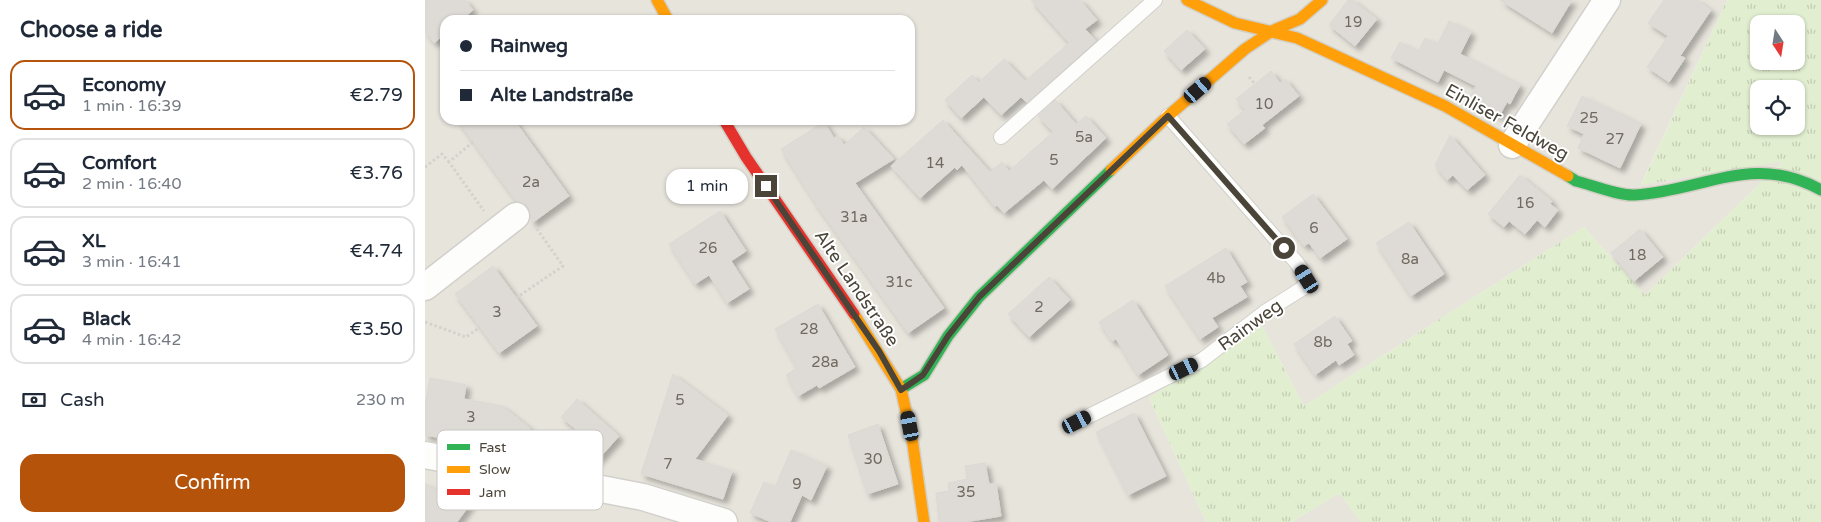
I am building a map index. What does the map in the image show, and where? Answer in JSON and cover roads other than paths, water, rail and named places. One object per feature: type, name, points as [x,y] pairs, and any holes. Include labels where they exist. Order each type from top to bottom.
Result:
[{"type":"street","points":[[657,0],[665,15]]},
{"type":"street","name":"Einliser Feldweg","points":[[1187,0],[1235,22],[1297,38],[1436,102],[1576,180],[1633,195],[1665,191],[1734,174],[1767,173],[1803,180],[1821,190]]},
{"type":"street","points":[[901,390],[923,375],[948,336],[979,297],[1168,116],[1245,49],[1272,31],[1300,19],[1322,0]]},
{"type":"street","points":[[1512,145],[1607,0]]},
{"type":"street","name":"Alte Landstraße","points":[[727,125],[746,157],[879,351],[901,390],[912,438],[924,522]]},
{"type":"street","points":[[425,287],[507,223]]},
{"type":"street","points":[[603,489],[643,497],[724,522]]},
{"type":"lane","points":[[1001,137],[1155,0]]},
{"type":"lane","name":"Rainweg","points":[[1077,422],[1202,360],[1265,312],[1303,288],[1307,279],[1297,263],[1168,116]]}]
